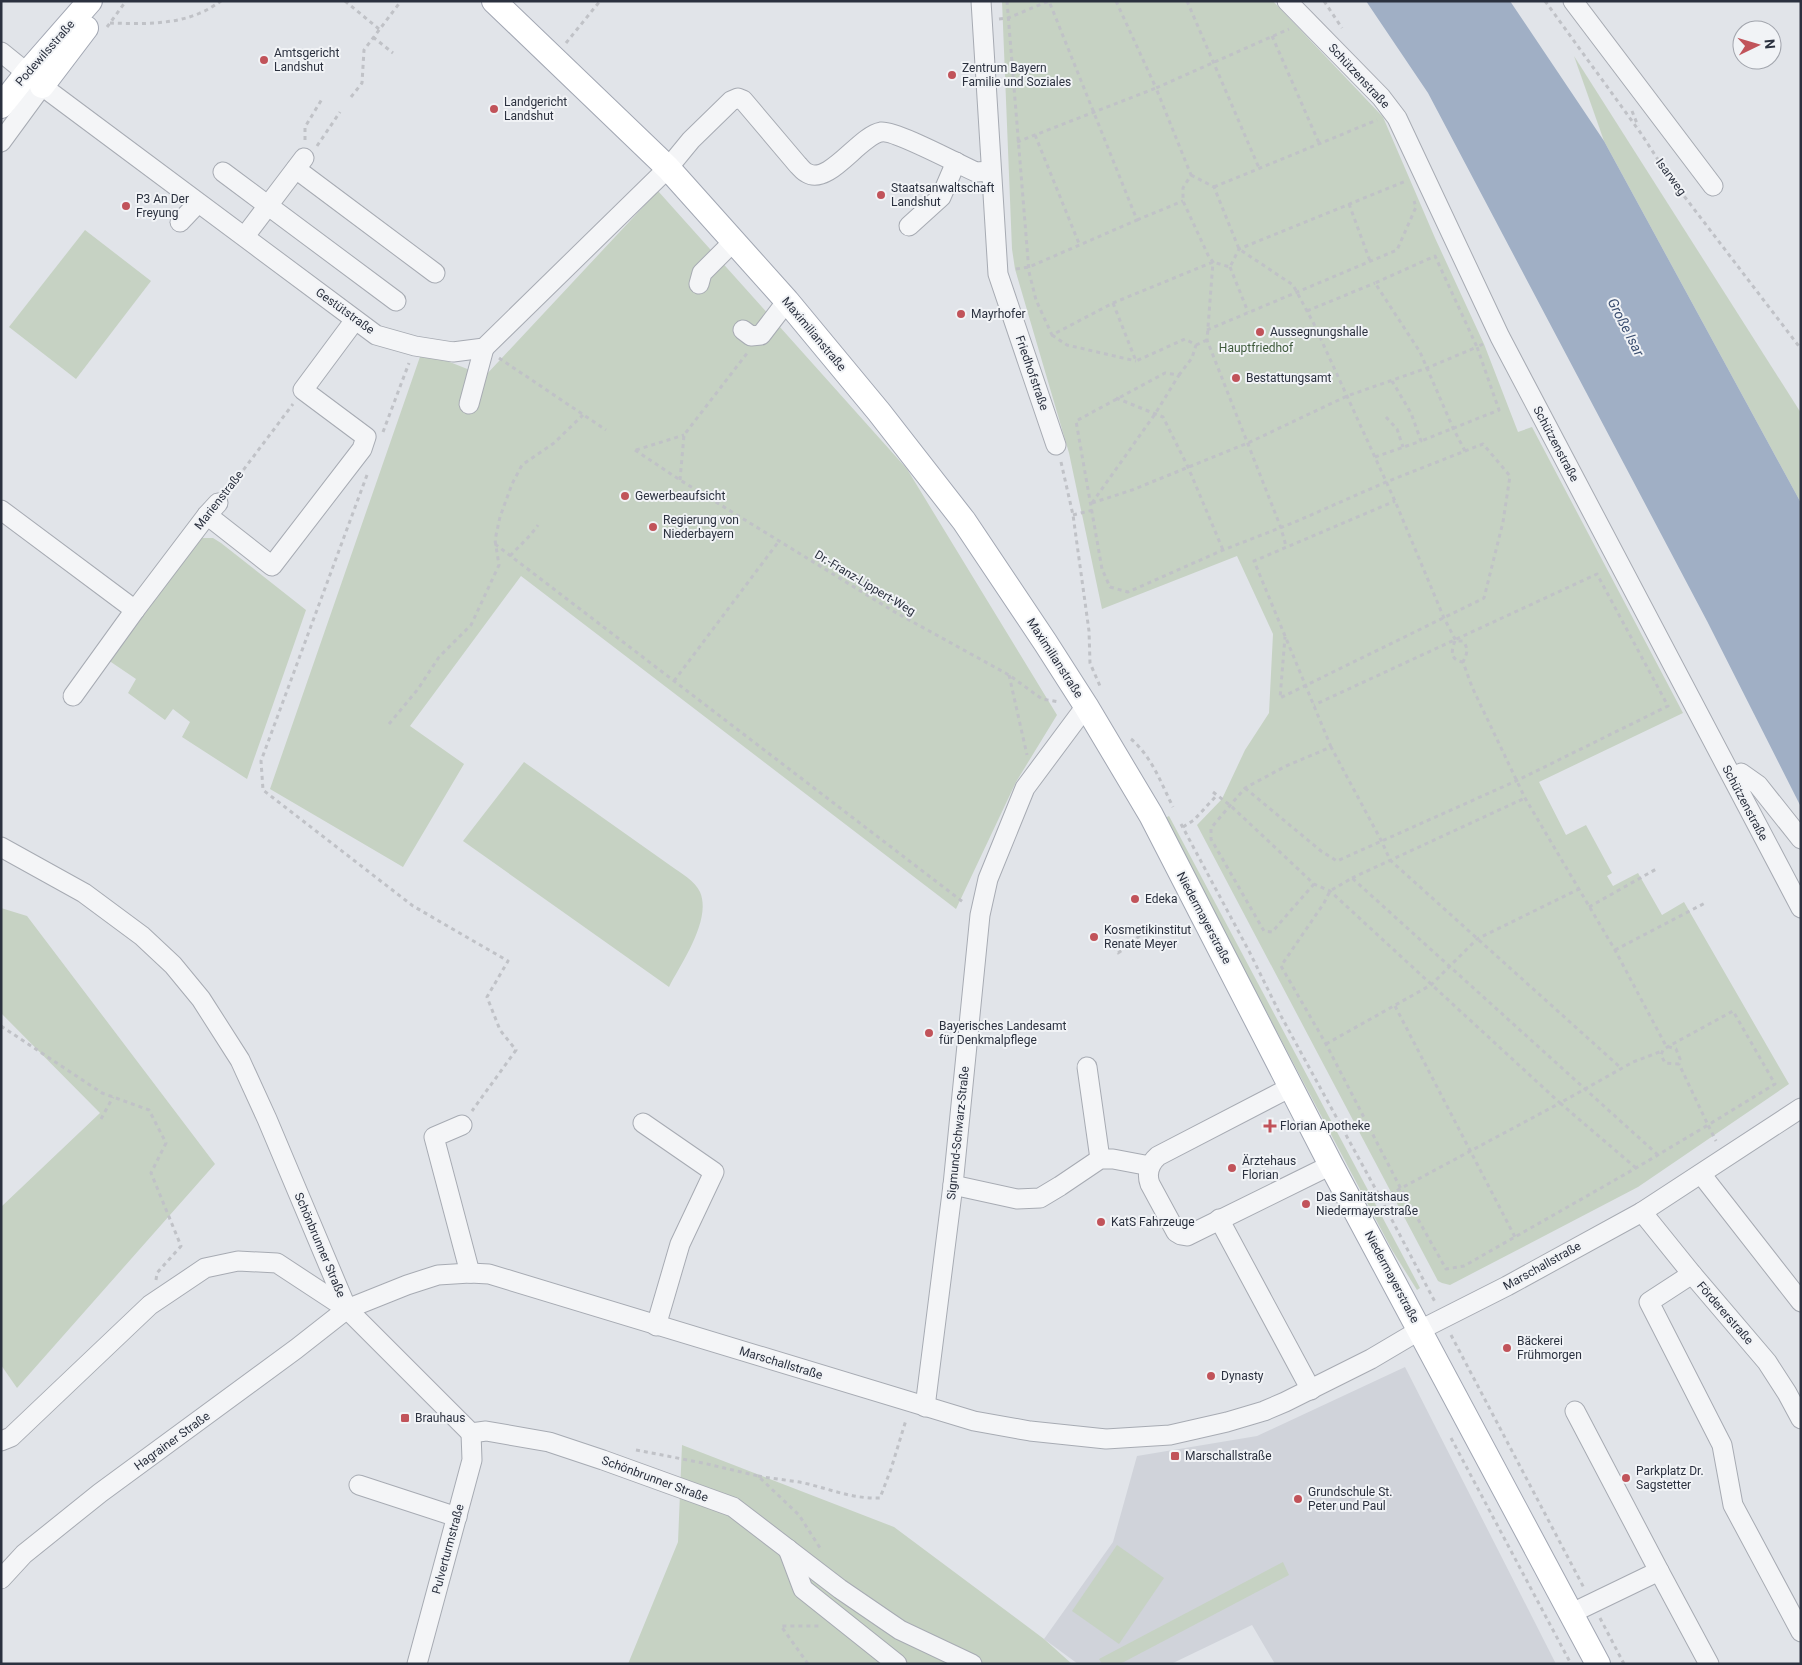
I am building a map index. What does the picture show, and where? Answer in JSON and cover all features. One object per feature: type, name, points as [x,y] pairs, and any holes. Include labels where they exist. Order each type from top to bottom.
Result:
[{"type":"main road","name":"Podewilsstraße","points":[[1,106],[35,80],[90,1]]},
{"type":"main road","name":"Maximilianstraße","points":[[494,1],[668,168],[787,301],[879,412],[964,521],[1095,700]]},
{"type":"main road","points":[[35,80],[95,16],[106,12]]},
{"type":"main road","name":"Niedermayerstraße","points":[[1095,700],[1151,815],[1291,1087],[1420,1330],[1582,1608],[1598,1664]]},
{"type":"street","name":"Friedhofstraße","points":[[981,1],[998,274],[1056,445]]},
{"type":"street","name":"Schützenstraße","points":[[1287,1],[1381,97],[1397,118],[1500,336],[1801,908]]},
{"type":"street","points":[[1573,1],[1713,186]]},
{"type":"street","name":"Gestütstraße","points":[[1,52],[35,80],[376,335],[416,346],[453,352],[484,348]]},
{"type":"street","points":[[1,142],[35,80]]},
{"type":"street","points":[[469,404],[484,348],[668,168],[690,140],[731,100],[738,98],[743,100],[806,173],[812,175],[826,173],[866,140],[880,132],[897,135],[976,172],[991,171]]},
{"type":"street","points":[[909,226],[941,197],[956,162]]},
{"type":"street","points":[[245,236],[300,164],[435,273]]},
{"type":"street","points":[[223,172],[396,302]]},
{"type":"street","points":[[180,222],[198,203]]},
{"type":"street","points":[[699,284],[699,278],[702,274],[734,241]]},
{"type":"street","points":[[752,332],[787,301]]},
{"type":"street","points":[[213,509],[272,566],[362,449],[366,437],[303,390],[355,320]]},
{"type":"street","name":"Marienstraße","points":[[73,696],[135,610],[213,509]]},
{"type":"street","points":[[1,510],[135,610]]},
{"type":"street","name":"Sigmund-Schwarz-Straße","points":[[918,1405],[953,1185],[980,915],[988,879],[1025,788],[1095,700]]},
{"type":"street","points":[[1741,773],[1758,785],[1801,839]]},
{"type":"street","name":"Schönbrunner Straße","points":[[1,846],[84,893],[142,936],[172,965],[201,999],[240,1060],[267,1119],[347,1309],[471,1432],[486,1431],[549,1442],[733,1507],[840,1589],[900,1630],[972,1664]]},
{"type":"street","points":[[1087,1067],[1100,1159]]},
{"type":"street","points":[[1291,1087],[1158,1156],[1150,1166],[1148,1179],[1150,1184],[1178,1234],[1187,1236],[1331,1164]]},
{"type":"street","name":"Marschallstraße","points":[[347,1309],[406,1284],[438,1275],[470,1272],[488,1274],[974,1421],[1030,1432],[1106,1439],[1170,1435],[1227,1422],[1286,1402],[1370,1359],[1420,1330],[1507,1286],[1642,1212],[1801,1108]]},
{"type":"street","points":[[643,1123],[714,1172],[680,1244],[656,1326]]},
{"type":"street","points":[[462,1126],[434,1137],[470,1272]]},
{"type":"street","points":[[953,1185],[1017,1199],[1040,1198],[1100,1159],[1113,1159],[1150,1166]]},
{"type":"street","points":[[1701,1174],[1801,1302]]},
{"type":"street","name":"Fördererstraße","points":[[1642,1212],[1767,1362],[1801,1419]]},
{"type":"street","points":[[1219,1219],[1310,1390]]},
{"type":"street","points":[[1,1441],[11,1436],[150,1305],[205,1268],[238,1261],[277,1263],[347,1309]]},
{"type":"street","points":[[1692,1274],[1649,1302],[1722,1445],[1733,1505],[1801,1632]]},
{"type":"street","name":"Hagrainer Straße","points":[[1,1579],[24,1554],[100,1493],[296,1349],[347,1309]]},
{"type":"street","points":[[1575,1411],[1709,1664]]},
{"type":"street","name":"Pulverturmstraße","points":[[417,1664],[472,1460],[471,1432]]},
{"type":"street","points":[[359,1484],[456,1517]]},
{"type":"street","points":[[788,1550],[803,1589],[897,1664]]},
{"type":"street","points":[[1582,1608],[1659,1571]]},
{"type":"path","points":[[106,12],[134,24],[176,21],[201,13],[221,1]]},
{"type":"path","points":[[345,1],[380,29]]},
{"type":"path","points":[[351,97],[362,83],[364,50],[401,1]]},
{"type":"path","points":[[552,58],[577,31],[600,1]]},
{"type":"path","points":[[1007,1],[1029,267],[1036,300],[1052,335],[1067,345],[1136,361],[1185,339],[1196,345]]},
{"type":"path","points":[[982,26],[1050,1],[1137,220]]},
{"type":"path","points":[[1116,1],[1156,88],[1191,175],[1214,187],[1239,249],[1293,286],[1314,324],[1395,501],[1444,618],[1456,641]]},
{"type":"path","points":[[1187,1],[1260,168]]},
{"type":"path","name":"Isarweg","points":[[1545,1],[1640,132],[1668,175],[1801,349]]},
{"type":"path","points":[[1018,142],[1156,88],[1294,27]]},
{"type":"path","points":[[1272,36],[1319,143]]},
{"type":"path","points":[[373,37],[393,53]]},
{"type":"path","points":[[300,164],[305,127],[322,99]]},
{"type":"path","points":[[326,133],[340,112]]},
{"type":"path","points":[[1214,187],[1379,119],[1373,112]]},
{"type":"path","points":[[1035,135],[1080,246]]},
{"type":"path","points":[[1402,172],[1409,190]]},
{"type":"path","points":[[1191,175],[1183,188],[1182,201],[1213,262],[1230,267]]},
{"type":"path","points":[[1248,312],[1230,267],[1239,249],[1406,181]]},
{"type":"path","points":[[1207,330],[1397,250],[1416,207],[1412,198]]},
{"type":"path","points":[[998,274],[1029,267],[1182,201]]},
{"type":"path","points":[[1349,204],[1370,261]]},
{"type":"path","points":[[1307,311],[1435,256],[1477,347],[1499,410],[1403,448],[1375,457]]},
{"type":"path","points":[[1052,335],[1113,303],[1213,262]]},
{"type":"path","points":[[1213,262],[1206,340],[1248,443],[1281,528],[1286,546]]},
{"type":"path","points":[[1375,283],[1420,352],[1465,451]]},
{"type":"path","points":[[1113,303],[1136,361]]},
{"type":"path","points":[[680,480],[684,435],[752,332]]},
{"type":"path","points":[[1092,503],[1192,358],[1196,345],[1206,340]]},
{"type":"path","points":[[381,437],[416,346]]},
{"type":"path","points":[[1092,503],[1132,490],[1248,443],[1347,396],[1427,368],[1477,347]]},
{"type":"path","points":[[484,348],[606,430]]},
{"type":"path","points":[[1179,375],[1166,373],[1076,421],[1092,503],[1102,569],[1110,587],[1128,592],[1386,482],[1483,444],[1510,476],[1503,522],[1484,598],[1280,698],[1285,637]]},
{"type":"path","points":[[1392,381],[1411,413],[1421,441]]},
{"type":"path","name":"Marienstraße","points":[[213,509],[303,390]]},
{"type":"path","points":[[1116,398],[1163,417],[1188,467],[1223,550]]},
{"type":"path","points":[[389,724],[418,688],[439,657],[471,625],[499,565],[496,544],[500,516],[512,484],[522,465],[554,443],[583,415]]},
{"type":"path","points":[[1386,418],[1397,428],[1403,448]]},
{"type":"path","name":"Dr.-Franz-Lippert-Weg","points":[[684,435],[635,450],[680,480],[893,611],[1009,675],[1042,699]]},
{"type":"path","points":[[1056,445],[1073,515],[1089,631],[1090,663],[1095,700]]},
{"type":"path","points":[[368,473],[261,761],[263,790],[413,906],[508,961],[487,997],[500,1030],[516,1050],[462,1126]]},
{"type":"path","points":[[1395,501],[1254,561],[1331,747],[1390,860],[1621,1068]]},
{"type":"path","points":[[1073,515],[1093,510]]},
{"type":"path","points":[[510,556],[519,545],[530,538],[538,526]]},
{"type":"path","points":[[674,681],[779,541]]},
{"type":"path","points":[[496,544],[980,915]]},
{"type":"path","points":[[1245,788],[1321,851],[1337,861],[1516,781],[1668,706],[1597,574],[1456,641],[1314,705]]},
{"type":"path","points":[[1456,641],[1463,641],[1467,647],[1467,655],[1463,662]]},
{"type":"path","points":[[1456,641],[1451,650],[1452,656],[1457,661],[1463,662]]},
{"type":"path","points":[[1463,662],[1472,686],[1516,781],[1615,950],[1666,1046],[1676,1049],[1680,1059],[1679,1064],[1708,1125]]},
{"type":"path","points":[[1009,675],[1027,754],[1025,788]]},
{"type":"path","points":[[1130,737],[1140,746],[1149,760],[1161,780],[1174,809]]},
{"type":"path","points":[[1314,884],[1272,932],[1264,931],[1211,839],[1211,828],[1245,788],[1286,766],[1331,747]]},
{"type":"path","points":[[1213,792],[1231,806],[1314,884],[1330,891],[1560,1103],[1636,1168]]},
{"type":"path","points":[[1183,827],[1194,820],[1217,795]]},
{"type":"path","points":[[1381,1199],[1402,1189],[1560,1103],[1621,1068],[1663,1050],[1733,1011],[1775,1084],[1636,1168],[1464,1266],[1446,1269],[1402,1189],[1326,1044],[1281,966],[1324,903],[1330,891],[1352,878],[1525,798]]},
{"type":"path","points":[[1180,821],[1281,1016],[1381,1199],[1443,1318],[1582,1608],[1624,1664]]},
{"type":"path","points":[[1589,907],[1658,868]]},
{"type":"path","points":[[1352,878],[1658,1155]]},
{"type":"path","points":[[1326,1044],[1431,985],[1477,939],[1578,889]]},
{"type":"path","points":[[1615,950],[1705,903]]},
{"type":"path","points":[[1110,939],[1118,952],[1130,945],[1141,934]]},
{"type":"path","points":[[1395,1006],[1515,1237]]},
{"type":"path","points":[[1,1026],[102,1093],[149,1110],[166,1143],[151,1173],[180,1246],[157,1273],[150,1305]]},
{"type":"path","points":[[1663,1050],[1661,1055],[1665,1063],[1679,1064]]},
{"type":"path","points":[[101,1119],[113,1097]]},
{"type":"path","points":[[635,1450],[758,1476],[804,1483],[837,1494],[880,1498],[905,1427],[918,1405]]},
{"type":"path","points":[[758,1476],[799,1515],[823,1553]]},
{"type":"path","points":[[808,1664],[781,1626],[842,1626],[844,1621]]},
{"type":"shaded area","name":"Grundschule St. Peter und Paul","points":[[1405,1367],[1556,1664],[1275,1664],[1252,1625],[1171,1664],[1078,1664],[1044,1639],[1113,1542],[1137,1456],[1257,1436]]},
{"type":"green space","name":"Hauptfriedhof","points":[[1002,1],[1273,1],[1383,117],[1435,238],[1484,344],[1518,432],[1532,427],[1683,713],[1539,782],[1566,835],[1586,825],[1612,873],[1607,876],[1613,886],[1638,873],[1662,915],[1684,902],[1789,1084],[1638,1187],[1450,1285],[1438,1281],[1197,825],[1222,799],[1245,750],[1269,713],[1273,634],[1237,556],[1102,609],[1069,453],[1015,269],[1012,249]]},
{"type":"green space","points":[[1574,56],[1801,413],[1801,503],[1604,141]]},
{"type":"green space","points":[[658,191],[907,469],[1057,715],[1016,782],[956,909],[521,576],[410,726],[464,764],[403,867],[270,789],[422,351],[485,376]]},
{"type":"green space","points":[[85,230],[151,281],[76,379],[9,327]]},
{"type":"green space","points":[[202,538],[213,538],[221,543],[306,610],[247,779],[182,737],[190,722],[173,709],[165,720],[128,693],[136,679],[108,660]]},
{"type":"green space","points":[[524,762],[683,874],[698,888],[703,903],[699,928],[669,987],[463,841]]},
{"type":"green space","points":[[1169,816],[1420,1288],[1417,1290],[1392,1250],[1191,869],[1165,818]]},
{"type":"green space","points":[[1,908],[27,916],[215,1164],[17,1388],[1,1365],[1,1207],[100,1113],[1,1013]]},
{"type":"green space","points":[[682,1445],[894,1527],[1044,1639],[1072,1664],[628,1664],[678,1542]]},
{"type":"green space","points":[[1117,1545],[1164,1578],[1119,1644],[1072,1611]]},
{"type":"green space","points":[[1283,1562],[1289,1575],[1120,1664],[1102,1664],[1099,1659]]},
{"type":"water","name":"Große Isar","points":[[1366,1],[1510,1],[1604,141],[1801,503],[1801,807],[1707,621],[1428,93]]},
{"type":"place","name":"Amtsgericht Landshut","points":[[264,60]]},
{"type":"place","name":"Zentrum Bayern Familie und Soziales","points":[[952,75]]},
{"type":"place","name":"Landgericht Landshut","points":[[494,109]]},
{"type":"place","name":"Staatsanwaltschaft Landshut","points":[[881,195]]},
{"type":"place","name":"P3 An Der Freyung","points":[[126,206]]},
{"type":"place","name":"Mayrhofer","points":[[961,314]]},
{"type":"place","name":"Aussegnungshalle","points":[[1260,332]]},
{"type":"place","name":"Bestattungsamt","points":[[1236,378]]},
{"type":"place","name":"Gewerbeaufsicht","points":[[625,496]]},
{"type":"place","name":"Regierung von Niederbayern","points":[[653,527]]},
{"type":"place","name":"Edeka","points":[[1135,899]]},
{"type":"place","name":"Kosmetikinstitut Renate Meyer","points":[[1094,937]]},
{"type":"place","name":"Bayerisches Landesamt für Denkmalpflege","points":[[929,1033]]},
{"type":"place","name":"Florian Apotheke","points":[[1270,1126]]},
{"type":"place","name":"Ärztehaus Florian","points":[[1232,1168]]},
{"type":"place","name":"Das Sanitätshaus Niedermayerstraße","points":[[1306,1204]]},
{"type":"place","name":"KatS Fahrzeuge","points":[[1101,1222]]},
{"type":"place","name":"Bäckerei Frühmorgen","points":[[1507,1348]]},
{"type":"place","name":"Dynasty","points":[[1211,1376]]},
{"type":"place","name":"Brauhaus","points":[[405,1418]]},
{"type":"place","name":"Marschallstraße","points":[[1175,1456]]},
{"type":"place","name":"Parkplatz Dr. Sagstetter","points":[[1626,1478]]},
{"type":"place","name":"Grundschule St. Peter und Paul","points":[[1298,1499]]}]
